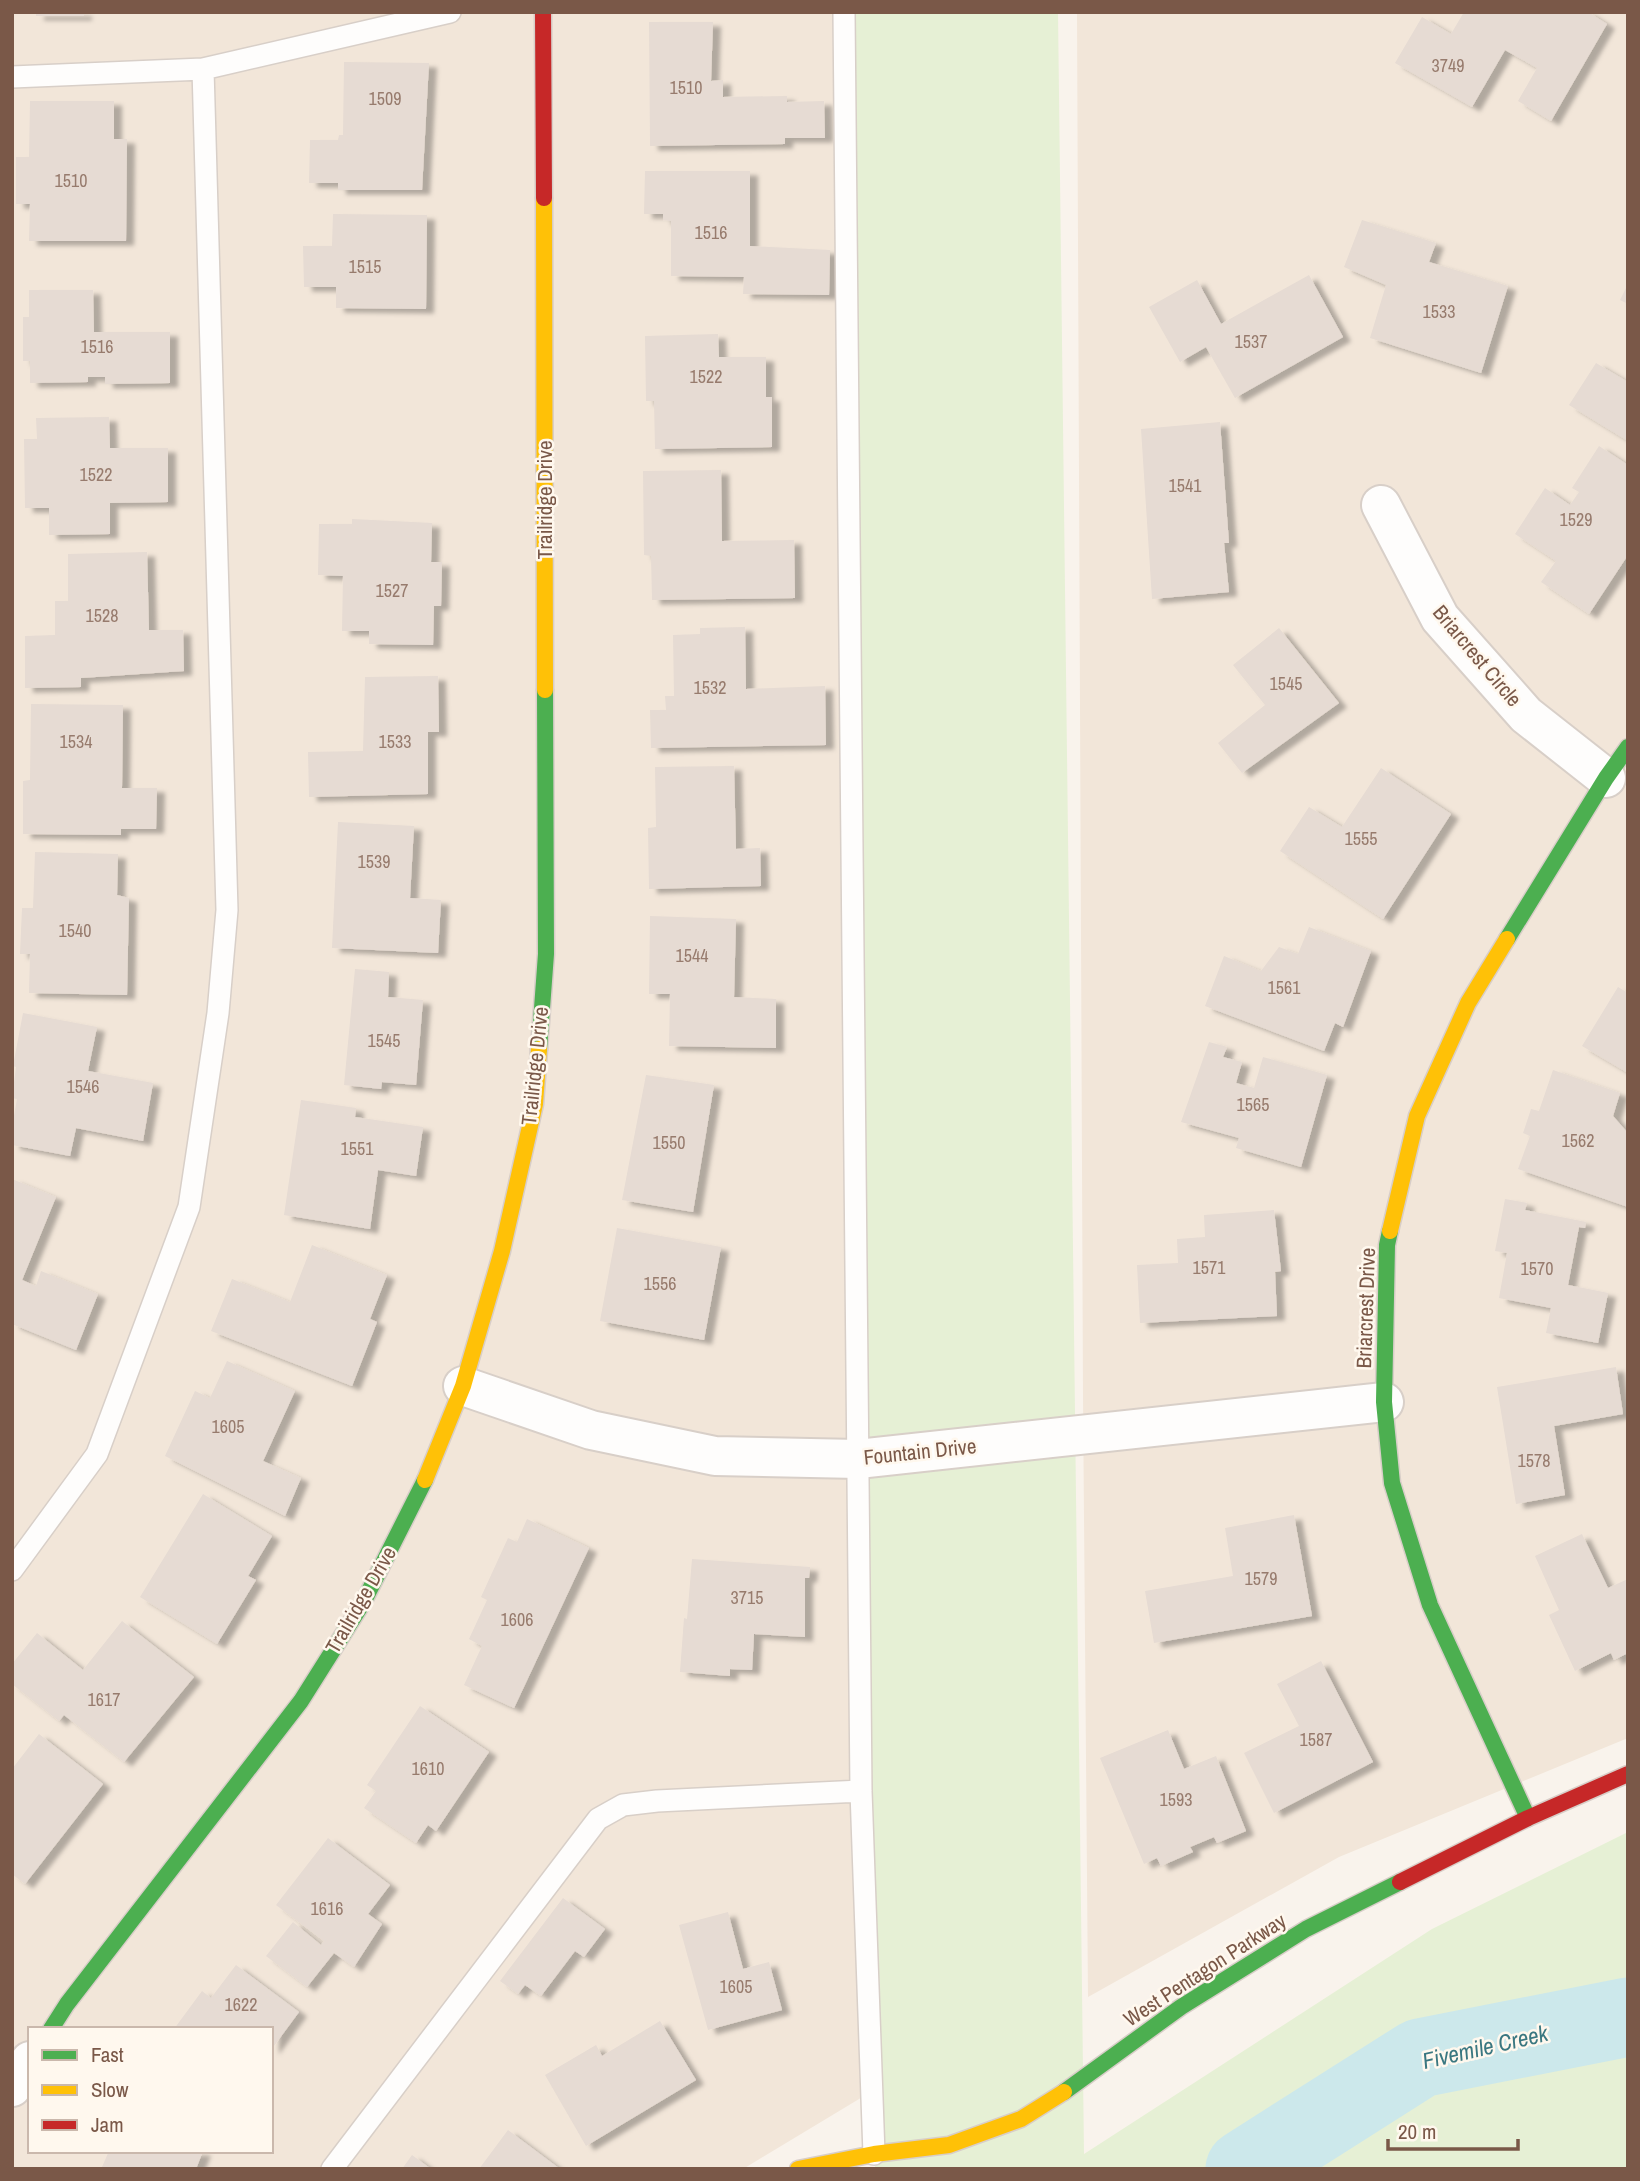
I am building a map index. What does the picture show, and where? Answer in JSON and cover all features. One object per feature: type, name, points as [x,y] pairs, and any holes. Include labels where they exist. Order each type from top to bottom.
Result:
[{"type":"street","name":"Trailridge Drive","points":[[52,2027],[67,2004],[301,1701],[364,1601],[427,1477],[463,1386],[502,1251],[535,1104],[546,954],[543,12]]},
{"type":"street","name":"Briarcrest Circle","points":[[1381,505],[1440,618],[1526,715],[1606,778]]},
{"type":"street","name":"Briarcrest Drive","points":[[1528,1818],[1430,1605],[1392,1483],[1384,1402],[1387,1245],[1417,1116],[1468,1003],[1606,778],[1628,747]]},
{"type":"street","name":"Fountain Drive","points":[[463,1386],[591,1430],[715,1456],[858,1459],[1384,1402]]},
{"type":"street","name":"West Pentagon Parkway","points":[[798,2169],[874,2154],[949,2145],[1021,2119],[1076,2084],[1181,2007],[1306,1929],[1528,1818],[1628,1774]]},
{"type":"street","points":[[12,2087],[28,2064]]},
{"type":"lane","points":[[12,77],[203,69],[450,12]]},
{"type":"lane","points":[[844,12],[861,1791],[874,2154]]},
{"type":"lane","points":[[12,1570],[97,1454],[190,1207],[219,1013],[227,911],[203,69]]},
{"type":"lane","points":[[332,2169],[598,1819],[623,1805],[657,1801],[861,1791]]},
{"type":"shaded area","points":[[12,12],[853,12],[874,2090],[743,2169],[12,2169]]},
{"type":"shaded area","points":[[1077,12],[1628,12],[1628,1738],[1339,1857],[1088,1997],[1083,1397]]},
{"type":"green space","points":[[853,12],[1058,12],[1084,2154],[1432,1929],[1628,1832],[1628,2169],[875,2169]]},
{"type":"building","points":[[36,12],[84,12],[84,16],[36,16]]},
{"type":"building","points":[[1464,12],[1588,12],[1607,24],[1551,121],[1518,101],[1537,68],[1505,50],[1472,107],[1395,63],[1422,17],[1451,34]]},
{"type":"building","points":[[649,22],[713,22],[711,81],[723,80],[723,97],[787,96],[787,102],[824,101],[825,138],[785,138],[785,144],[650,146]]},
{"type":"building","points":[[344,62],[429,63],[422,190],[338,190],[338,183],[309,183],[310,140],[338,140],[339,135],[343,135]]},
{"type":"building","points":[[30,101],[114,101],[114,139],[127,139],[126,241],[29,241],[30,204],[16,204],[16,157],[29,157]]},
{"type":"building","points":[[645,171],[750,171],[750,246],[830,250],[829,295],[743,294],[744,277],[671,276],[671,221],[663,220],[663,214],[644,214]]},
{"type":"building","points":[[333,214],[427,215],[426,309],[336,308],[336,287],[304,287],[303,246],[332,246]]},
{"type":"building","points":[[1362,220],[1436,243],[1429,262],[1508,286],[1481,373],[1370,338],[1386,285],[1344,267]]},
{"type":"building","points":[[1309,275],[1343,337],[1235,398],[1206,347],[1180,362],[1149,307],[1197,280],[1221,324]]},
{"type":"building","points":[[1628,284],[1628,304],[1620,300]]},
{"type":"building","points":[[29,290],[93,290],[94,332],[170,332],[170,383],[105,384],[105,377],[88,377],[88,382],[30,383],[30,361],[23,361],[23,317],[29,317]]},
{"type":"building","points":[[718,334],[719,357],[766,357],[766,397],[772,397],[772,447],[655,449],[654,401],[646,401],[645,336]]},
{"type":"building","points":[[1596,363],[1628,382],[1628,441],[1569,405]]},
{"type":"building","points":[[109,417],[110,448],[168,448],[168,502],[110,503],[110,534],[49,535],[49,508],[25,508],[24,439],[37,439],[36,418]]},
{"type":"building","points":[[1220,422],[1229,543],[1224,543],[1229,592],[1152,599],[1141,429]]},
{"type":"building","points":[[1599,446],[1628,465],[1628,555],[1589,614],[1541,582],[1556,561],[1515,534],[1545,488],[1570,505],[1579,492],[1572,488]]},
{"type":"building","points":[[721,470],[722,541],[794,540],[795,598],[652,600],[651,556],[644,555],[643,471]]},
{"type":"building","points":[[352,519],[432,523],[431,562],[442,562],[441,606],[434,606],[433,645],[369,644],[369,631],[342,631],[343,576],[318,575],[319,524],[352,524]]},
{"type":"building","points":[[147,552],[149,630],[183,630],[184,671],[81,678],[81,687],[25,688],[25,636],[55,635],[55,601],[68,601],[68,554]]},
{"type":"building","points":[[745,627],[746,689],[825,686],[826,745],[651,748],[650,710],[666,710],[665,696],[674,696],[673,635],[700,634],[700,628]]},
{"type":"building","points":[[1279,628],[1339,703],[1242,773],[1218,743],[1265,705],[1233,665]]},
{"type":"building","points":[[438,676],[439,732],[428,732],[428,794],[309,797],[308,752],[363,751],[365,677]]},
{"type":"building","points":[[31,704],[123,705],[122,788],[157,788],[156,829],[121,829],[121,835],[23,834],[23,781],[30,780]]},
{"type":"building","points":[[734,766],[736,849],[760,848],[761,886],[649,889],[648,828],[656,827],[655,767]]},
{"type":"building","points":[[1381,768],[1451,814],[1383,919],[1280,851],[1309,807],[1342,827]]},
{"type":"building","points":[[338,822],[414,826],[410,898],[441,900],[438,953],[332,948]]},
{"type":"building","points":[[35,852],[118,854],[117,895],[129,898],[127,995],[29,993],[30,954],[20,954],[22,908],[33,908]]},
{"type":"building","points":[[650,916],[736,919],[734,997],[776,999],[776,1048],[669,1046],[670,994],[649,994]]},
{"type":"building","points":[[1309,927],[1371,951],[1343,1027],[1335,1023],[1324,1051],[1205,1006],[1224,956],[1261,971],[1279,947],[1298,954]]},
{"type":"building","points":[[355,969],[389,972],[388,997],[423,1000],[416,1085],[382,1082],[381,1089],[344,1085]]},
{"type":"building","points":[[1618,987],[1628,993],[1628,1073],[1582,1046]]},
{"type":"building","points":[[23,1013],[97,1027],[88,1071],[153,1083],[143,1141],[76,1128],[70,1156],[12,1145],[17,1099],[12,1098],[16,1067],[13,1066]]},
{"type":"building","points":[[1209,1042],[1227,1047],[1223,1057],[1242,1062],[1236,1083],[1254,1088],[1263,1057],[1327,1075],[1301,1167],[1236,1148],[1239,1138],[1181,1122]]},
{"type":"building","points":[[1553,1070],[1620,1093],[1613,1116],[1627,1132],[1628,1207],[1518,1169],[1530,1136],[1523,1133],[1531,1109],[1539,1111]]},
{"type":"building","points":[[646,1075],[714,1085],[693,1212],[622,1200]]},
{"type":"building","points":[[301,1100],[356,1108],[355,1117],[423,1127],[416,1176],[378,1170],[370,1229],[284,1215]]},
{"type":"building","points":[[12,1179],[56,1197],[22,1280],[36,1286],[41,1271],[98,1294],[76,1350],[12,1324]]},
{"type":"building","points":[[1505,1199],[1527,1203],[1525,1210],[1586,1222],[1585,1228],[1579,1227],[1568,1285],[1608,1293],[1598,1343],[1546,1333],[1551,1308],[1499,1298],[1507,1253],[1495,1251]]},
{"type":"building","points":[[1274,1210],[1281,1271],[1275,1272],[1277,1316],[1140,1323],[1137,1265],[1178,1263],[1177,1239],[1205,1237],[1204,1215]]},
{"type":"building","points":[[617,1228],[721,1247],[704,1340],[600,1321]]},
{"type":"building","points":[[312,1245],[387,1275],[370,1319],[377,1322],[352,1386],[211,1331],[232,1279],[290,1302]]},
{"type":"building","points":[[227,1361],[295,1391],[263,1461],[301,1478],[285,1516],[165,1456],[195,1391],[210,1398]]},
{"type":"building","points":[[1616,1367],[1623,1414],[1554,1426],[1565,1495],[1516,1504],[1497,1387]]},
{"type":"building","points":[[203,1494],[272,1536],[248,1576],[256,1580],[217,1644],[140,1597]]},
{"type":"building","points":[[1294,1515],[1312,1616],[1154,1643],[1145,1591],[1233,1576],[1225,1528]]},
{"type":"building","points":[[527,1519],[589,1548],[514,1708],[464,1685],[482,1646],[469,1639],[487,1600],[481,1597],[508,1538],[517,1542]]},
{"type":"building","points":[[1582,1534],[1608,1588],[1628,1579],[1628,1653],[1614,1660],[1611,1653],[1575,1671],[1549,1615],[1559,1610],[1535,1556]]},
{"type":"building","points":[[692,1559],[810,1567],[809,1578],[805,1578],[805,1637],[754,1634],[752,1670],[730,1669],[730,1676],[680,1672]]},
{"type":"building","points":[[122,1621],[194,1677],[124,1762],[64,1715],[59,1721],[12,1684],[12,1664],[37,1633],[83,1670]]},
{"type":"building","points":[[1321,1661],[1373,1762],[1274,1813],[1244,1753],[1299,1726],[1277,1684]]},
{"type":"building","points":[[420,1706],[489,1752],[436,1831],[428,1825],[416,1843],[364,1808],[376,1791],[367,1785]]},
{"type":"building","points":[[1168,1730],[1184,1769],[1216,1756],[1246,1831],[1217,1843],[1214,1837],[1190,1847],[1193,1852],[1161,1866],[1157,1858],[1144,1864],[1100,1758]]},
{"type":"building","points":[[39,1734],[103,1784],[25,1884],[12,1874],[12,1769]]},
{"type":"building","points":[[328,1838],[390,1885],[368,1914],[382,1924],[354,1967],[334,1953],[307,1987],[266,1956],[293,1922],[321,1945],[324,1941],[276,1905]]},
{"type":"building","points":[[563,1898],[605,1929],[584,1957],[575,1951],[541,1996],[525,1985],[518,1994],[500,1981]]},
{"type":"building","points":[[728,1912],[743,1969],[769,1962],[782,2010],[708,2030],[679,1925]]},
{"type":"building","points":[[236,1965],[299,2012],[273,2047],[273,2027],[175,2027],[202,1991],[211,1998]]},
{"type":"building","points":[[660,2021],[696,2080],[586,2146],[545,2075],[596,2045],[602,2056]]},
{"type":"building","points":[[508,2130],[560,2169],[479,2169]]},
{"type":"building","points":[[108,2153],[202,2153],[196,2169],[102,2167]]},
{"type":"building","points":[[412,2155],[431,2169],[402,2169]]},
{"type":"waterway","name":"Fivemile Creek","points":[[1245,2169],[1420,2058],[1628,2017]]},
{"type":"traffic: fast","points":[[539,1049],[546,954],[545,690]]},
{"type":"traffic: fast","points":[[1507,939],[1628,747]]},
{"type":"traffic: fast","points":[[1390,1231],[1387,1245],[1384,1402],[1392,1483],[1430,1605],[1528,1818]]},
{"type":"traffic: fast","points":[[52,2027],[67,2004],[301,1701],[364,1601],[425,1480]]},
{"type":"traffic: fast","points":[[1064,2092],[1181,2007],[1306,1929],[1400,1882]]},
{"type":"traffic: slow","points":[[544,198],[545,690]]},
{"type":"traffic: slow","points":[[1390,1231],[1417,1116],[1468,1003],[1507,939]]},
{"type":"traffic: slow","points":[[425,1480],[463,1386],[502,1251],[535,1104],[539,1049]]},
{"type":"traffic: slow","points":[[798,2169],[874,2154],[949,2145],[1021,2119],[1064,2092]]},
{"type":"traffic: jam","points":[[543,12],[544,198]]},
{"type":"traffic: jam","points":[[1400,1882],[1528,1818],[1628,1774]]}]
